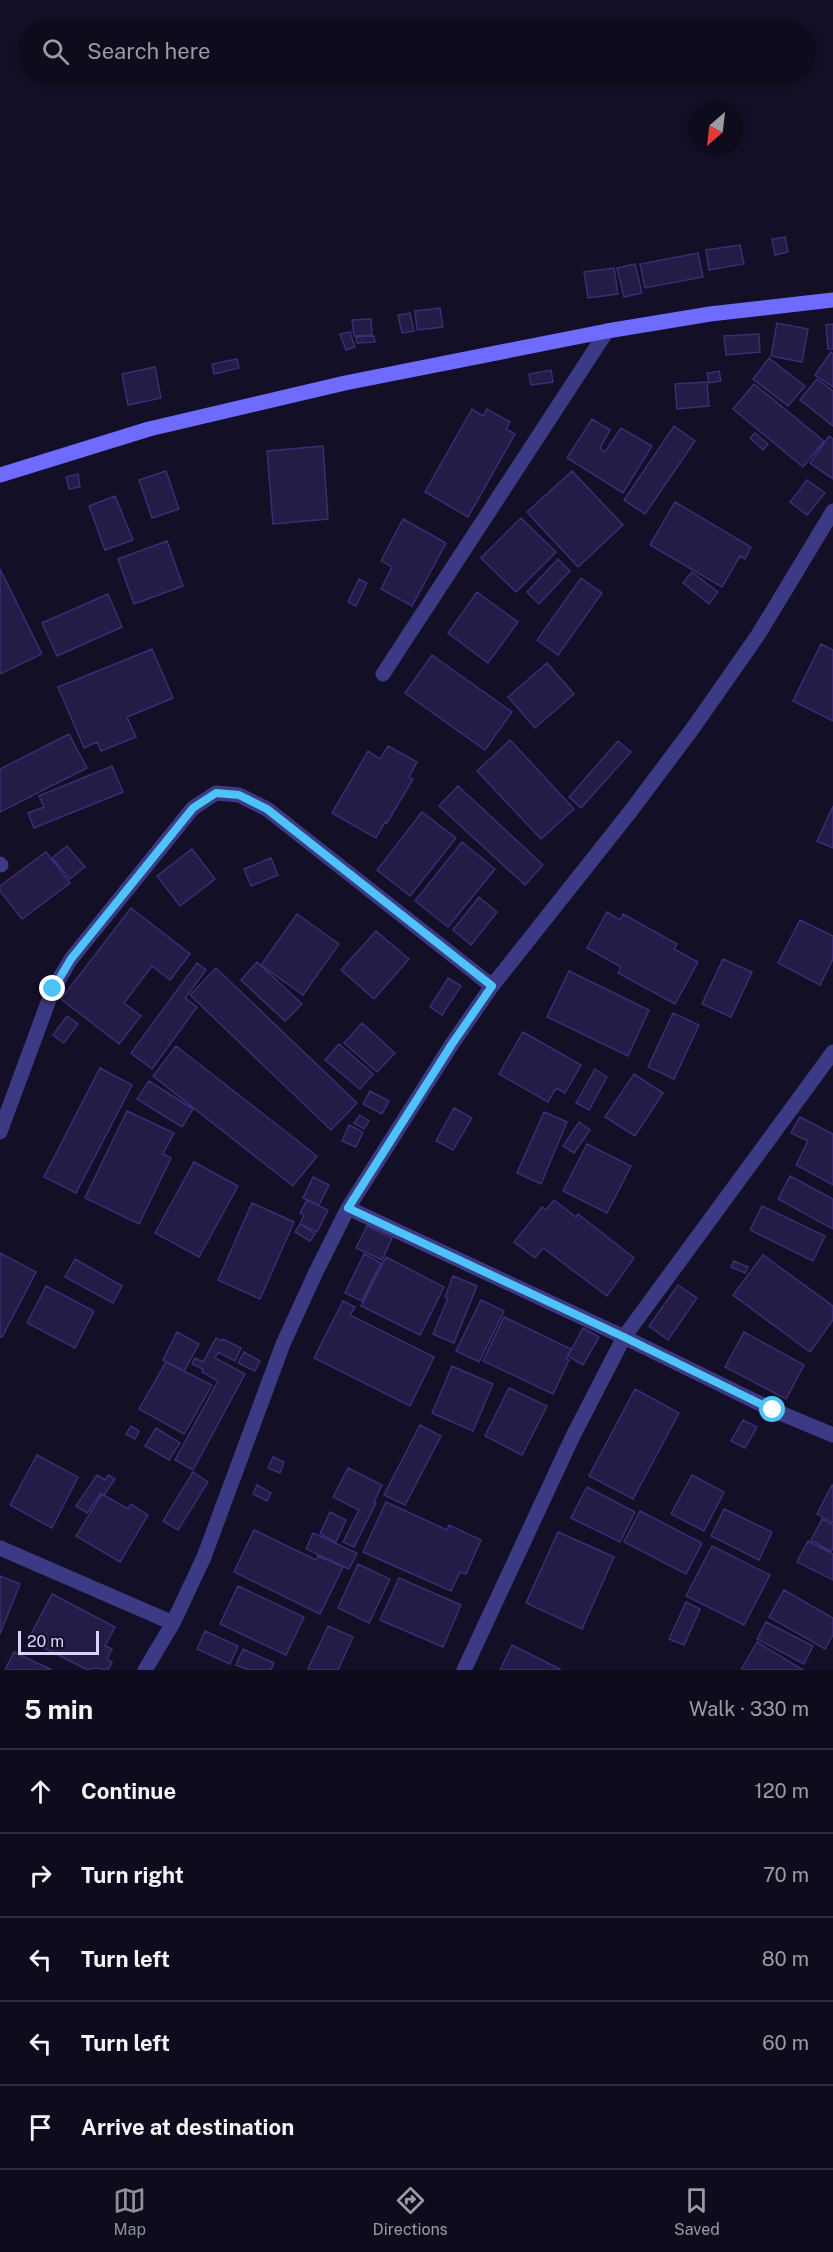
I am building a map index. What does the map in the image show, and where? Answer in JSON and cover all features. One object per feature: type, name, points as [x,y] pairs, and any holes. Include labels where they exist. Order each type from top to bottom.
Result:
[{"type":"main road","points":[[0,475],[149,429],[345,383],[607,331],[710,314],[833,300]]},
{"type":"street","points":[[383,674],[607,331]]},
{"type":"street","points":[[145,1670],[173,1623],[204,1557],[284,1344],[348,1208],[452,1044],[492,986],[630,812],[693,728],[758,635],[833,511]]},
{"type":"street","points":[[0,1131],[53,989],[71,959],[193,808],[216,793],[239,795],[267,809],[492,986]]},
{"type":"street","points":[[464,1670],[572,1438],[624,1337],[833,1052]]},
{"type":"street","points":[[348,1208],[624,1337],[773,1410],[833,1435]]},
{"type":"street","points":[[0,1548],[173,1623]]},
{"type":"building","points":[[785,237],[788,252],[775,255],[772,239]]},
{"type":"building","points":[[740,245],[744,264],[709,270],[706,250]]},
{"type":"building","points":[[698,253],[703,277],[645,288],[640,264]]},
{"type":"building","points":[[635,264],[642,293],[624,297],[617,268]]},
{"type":"building","points":[[614,268],[618,294],[588,298],[584,272]]},
{"type":"building","points":[[440,308],[443,327],[417,330],[415,311]]},
{"type":"building","points":[[410,313],[414,331],[402,333],[398,315]]},
{"type":"building","points":[[371,319],[372,335],[354,336],[352,320]]},
{"type":"building","points":[[777,323],[808,329],[802,362],[771,356]]},
{"type":"building","points":[[833,324],[833,349],[828,349],[826,325]]},
{"type":"building","points":[[350,332],[355,347],[346,350],[340,334]]},
{"type":"building","points":[[759,334],[760,352],[726,355],[724,336]]},
{"type":"building","points":[[374,336],[375,342],[357,343],[356,337]]},
{"type":"building","points":[[831,352],[833,354],[833,387],[815,375]]},
{"type":"building","points":[[769,358],[805,386],[788,406],[753,379]]},
{"type":"building","points":[[237,359],[239,368],[214,374],[212,364]]},
{"type":"building","points":[[155,367],[161,398],[128,405],[122,374]]},
{"type":"building","points":[[551,370],[553,382],[531,385],[529,374]]},
{"type":"building","points":[[719,371],[721,381],[709,383],[707,373]]},
{"type":"building","points":[[817,379],[833,391],[833,426],[800,400]]},
{"type":"building","points":[[707,382],[709,406],[677,409],[675,384]]},
{"type":"building","points":[[754,384],[824,441],[803,467],[733,409]]},
{"type":"building","points":[[472,409],[483,416],[487,409],[510,422],[506,429],[515,434],[468,517],[425,492]]},
{"type":"building","points":[[592,419],[610,430],[600,448],[605,452],[621,428],[652,446],[623,493],[567,458]]},
{"type":"building","points":[[674,426],[695,441],[645,514],[624,500]]},
{"type":"building","points":[[755,433],[768,444],[763,450],[750,438]]},
{"type":"building","points":[[829,436],[833,439],[833,479],[810,463]]},
{"type":"building","points":[[323,446],[328,519],[273,524],[267,451]]},
{"type":"building","points":[[166,471],[179,509],[152,518],[139,480]]},
{"type":"building","points":[[572,471],[623,525],[578,567],[527,512]]},
{"type":"building","points":[[78,474],[80,487],[69,489],[66,477]]},
{"type":"building","points":[[807,480],[825,493],[807,515],[790,502]]},
{"type":"building","points":[[115,496],[133,540],[105,550],[89,506]]},
{"type":"building","points":[[675,502],[751,547],[745,559],[740,556],[722,587],[650,545]]},
{"type":"building","points":[[521,518],[556,552],[516,592],[481,558]]},
{"type":"building","points":[[403,519],[446,543],[412,606],[381,589],[392,567],[381,561]]},
{"type":"building","points":[[167,541],[183,586],[134,604],[118,559]]},
{"type":"building","points":[[558,559],[570,571],[539,604],[527,592]]},
{"type":"building","points":[[0,569],[42,654],[0,674]]},
{"type":"building","points":[[692,572],[718,592],[709,604],[683,583]]},
{"type":"building","points":[[581,578],[602,593],[558,655],[537,640]]},
{"type":"building","points":[[359,579],[367,583],[356,606],[348,602]]},
{"type":"building","points":[[477,592],[518,622],[488,663],[448,633]]},
{"type":"building","points":[[108,594],[122,627],[57,656],[42,623]]},
{"type":"building","points":[[821,644],[833,650],[833,721],[793,701]]},
{"type":"building","points":[[152,649],[173,698],[127,717],[136,737],[101,751],[97,742],[84,748],[58,687]]},
{"type":"building","points":[[432,655],[512,712],[485,750],[405,693]]},
{"type":"building","points":[[547,663],[574,694],[535,728],[508,697]]},
{"type":"building","points":[[69,734],[87,768],[0,812],[0,769]]},
{"type":"building","points":[[510,740],[574,809],[541,839],[477,771]]},
{"type":"building","points":[[618,741],[631,752],[581,808],[569,797]]},
{"type":"building","points":[[388,746],[417,762],[409,777],[413,779],[376,838],[332,813],[368,751],[380,759]]},
{"type":"building","points":[[112,766],[123,792],[34,828],[28,813],[44,807],[39,796]]},
{"type":"building","points":[[458,786],[543,865],[525,885],[439,806]]},
{"type":"building","points":[[833,806],[833,848],[817,841]]},
{"type":"building","points":[[422,812],[456,838],[410,896],[377,870]]},
{"type":"building","points":[[462,842],[495,869],[448,927],[415,901]]},
{"type":"building","points":[[67,846],[85,867],[70,879],[52,858]]},
{"type":"building","points":[[192,849],[215,879],[180,906],[157,876]]},
{"type":"building","points":[[46,852],[70,883],[22,919],[0,891],[0,886]]},
{"type":"building","points":[[271,858],[278,875],[251,886],[244,869]]},
{"type":"building","points":[[479,897],[497,912],[471,945],[453,930]]},
{"type":"building","points":[[131,908],[190,954],[170,980],[152,966],[124,1003],[141,1016],[119,1044],[61,999]]},
{"type":"building","points":[[607,912],[620,920],[623,914],[677,944],[674,949],[698,962],[675,1004],[618,973],[621,967],[587,948]]},
{"type":"building","points":[[297,914],[339,944],[303,995],[261,965]]},
{"type":"building","points":[[800,920],[833,936],[833,959],[820,985],[778,963]]},
{"type":"building","points":[[376,931],[409,959],[374,999],[341,970]]},
{"type":"building","points":[[723,959],[752,972],[731,1017],[702,1004]]},
{"type":"building","points":[[257,962],[302,1004],[285,1021],[241,980]]},
{"type":"building","points":[[197,963],[206,970],[185,998],[197,1007],[152,1069],[131,1053]]},
{"type":"building","points":[[216,968],[357,1103],[331,1130],[190,995]]},
{"type":"building","points":[[569,971],[649,1010],[628,1056],[547,1017]]},
{"type":"building","points":[[448,978],[461,986],[442,1015],[430,1007]]},
{"type":"building","points":[[673,1013],[699,1025],[674,1079],[648,1067]]},
{"type":"building","points":[[67,1016],[78,1024],[64,1043],[53,1035]]},
{"type":"building","points":[[362,1023],[395,1053],[377,1072],[344,1043]]},
{"type":"building","points":[[523,1032],[581,1065],[565,1093],[556,1088],[548,1102],[499,1074]]},
{"type":"building","points":[[339,1044],[373,1074],[360,1089],[325,1060]]},
{"type":"building","points":[[176,1046],[317,1156],[293,1186],[153,1076]]},
{"type":"building","points":[[100,1068],[132,1085],[76,1193],[44,1177]]},
{"type":"building","points":[[595,1069],[607,1077],[589,1110],[576,1103]]},
{"type":"building","points":[[634,1074],[663,1093],[635,1136],[605,1117]]},
{"type":"building","points":[[149,1081],[193,1109],[182,1127],[137,1099]]},
{"type":"building","points":[[370,1091],[389,1101],[382,1114],[363,1104]]},
{"type":"building","points":[[454,1108],[472,1118],[453,1150],[436,1141]]},
{"type":"building","points":[[127,1111],[174,1133],[163,1154],[171,1158],[139,1224],[85,1198]]},
{"type":"building","points":[[544,1112],[567,1122],[541,1184],[517,1173]]},
{"type":"building","points":[[360,1115],[369,1121],[364,1129],[354,1123]]},
{"type":"building","points":[[800,1117],[833,1134],[833,1185],[796,1165],[808,1141],[791,1133]]},
{"type":"building","points":[[579,1122],[590,1130],[574,1153],[563,1146]]},
{"type":"building","points":[[349,1125],[363,1132],[356,1147],[342,1141]]},
{"type":"building","points":[[587,1144],[631,1166],[607,1213],[563,1191]]},
{"type":"building","points":[[194,1162],[238,1186],[199,1257],[155,1233]]},
{"type":"building","points":[[790,1176],[833,1199],[833,1229],[778,1199]]},
{"type":"building","points":[[313,1177],[329,1185],[319,1205],[303,1198]]},
{"type":"building","points":[[307,1200],[328,1210],[317,1232],[300,1224],[304,1215],[300,1213]]},
{"type":"building","points":[[554,1200],[576,1217],[578,1214],[634,1258],[607,1296],[543,1248],[535,1258],[514,1242],[542,1207],[546,1210]]},
{"type":"building","points":[[252,1203],[294,1222],[260,1299],[218,1280]]},
{"type":"building","points":[[762,1206],[825,1236],[813,1261],[750,1230]]},
{"type":"building","points":[[300,1224],[315,1234],[310,1241],[295,1232]]},
{"type":"building","points":[[367,1226],[392,1238],[382,1260],[356,1248]]},
{"type":"building","points":[[0,1253],[36,1272],[2,1337],[0,1337]]},
{"type":"building","points":[[364,1254],[381,1263],[362,1301],[345,1293]]},
{"type":"building","points":[[763,1255],[833,1306],[833,1320],[810,1352],[733,1295]]},
{"type":"building","points":[[386,1257],[444,1287],[420,1335],[361,1306]]},
{"type":"building","points":[[75,1259],[122,1286],[113,1303],[65,1277]]},
{"type":"building","points":[[734,1261],[748,1267],[745,1273],[731,1267]]},
{"type":"building","points":[[453,1276],[477,1286],[454,1343],[433,1334],[448,1298],[445,1297]]},
{"type":"building","points":[[678,1285],[697,1298],[668,1340],[649,1326]]},
{"type":"building","points":[[46,1286],[94,1311],[75,1348],[27,1323]]},
{"type":"building","points":[[481,1300],[504,1311],[479,1362],[456,1351]]},
{"type":"building","points":[[343,1301],[355,1307],[350,1315],[434,1357],[410,1406],[314,1358]]},
{"type":"building","points":[[504,1317],[571,1349],[566,1359],[569,1360],[553,1394],[483,1361]]},
{"type":"building","points":[[583,1328],[599,1337],[583,1365],[568,1356]]},
{"type":"building","points":[[177,1332],[199,1344],[184,1371],[163,1360]]},
{"type":"building","points":[[744,1332],[804,1365],[786,1399],[725,1367]]},
{"type":"building","points":[[216,1338],[241,1348],[235,1361],[218,1352],[215,1358],[245,1374],[193,1470],[175,1460],[218,1381],[202,1372],[203,1369],[192,1364],[195,1358],[203,1362]]},
{"type":"building","points":[[244,1352],[260,1361],[255,1371],[238,1363]]},
{"type":"building","points":[[166,1362],[212,1385],[184,1434],[139,1409]]},
{"type":"building","points":[[452,1366],[493,1384],[473,1431],[432,1413]]},
{"type":"building","points":[[509,1388],[547,1406],[522,1455],[485,1436]]},
{"type":"building","points":[[635,1389],[679,1413],[633,1499],[589,1476]]},
{"type":"building","points":[[743,1420],[757,1427],[745,1448],[731,1441]]},
{"type":"building","points":[[420,1425],[441,1436],[405,1505],[384,1495]]},
{"type":"building","points":[[131,1426],[139,1431],[135,1439],[126,1434]]},
{"type":"building","points":[[156,1428],[180,1443],[169,1460],[145,1446]]},
{"type":"building","points":[[37,1455],[78,1477],[52,1528],[10,1505]]},
{"type":"building","points":[[273,1457],[284,1462],[280,1473],[268,1468]]},
{"type":"building","points":[[348,1468],[382,1485],[374,1502],[376,1503],[354,1547],[343,1542],[359,1510],[333,1497]]},
{"type":"building","points":[[193,1472],[208,1482],[178,1530],[163,1521]]},
{"type":"building","points":[[97,1475],[105,1480],[108,1475],[115,1479],[104,1495],[101,1493],[87,1513],[76,1506]]},
{"type":"building","points":[[692,1475],[724,1492],[704,1531],[671,1514]]},
{"type":"building","points":[[257,1485],[271,1493],[267,1501],[253,1494]]},
{"type":"building","points":[[833,1485],[833,1523],[817,1514]]},
{"type":"building","points":[[587,1487],[635,1512],[620,1542],[571,1518]]},
{"type":"building","points":[[102,1494],[128,1509],[131,1504],[148,1515],[120,1562],[76,1536]]},
{"type":"building","points":[[386,1502],[447,1530],[449,1525],[481,1540],[466,1574],[460,1572],[451,1591],[363,1552]]},
{"type":"building","points":[[724,1509],[772,1532],[759,1560],[711,1536]]},
{"type":"building","points":[[640,1511],[702,1543],[686,1574],[624,1542]]},
{"type":"building","points":[[330,1512],[346,1520],[336,1542],[320,1534]]},
{"type":"building","points":[[822,1519],[833,1525],[831,1552],[811,1540]]},
{"type":"building","points":[[254,1530],[316,1560],[318,1556],[343,1567],[320,1614],[234,1572]]},
{"type":"building","points":[[558,1532],[614,1557],[582,1629],[526,1603]]},
{"type":"building","points":[[313,1533],[357,1553],[349,1569],[306,1549]]},
{"type":"building","points":[[808,1541],[833,1554],[833,1580],[797,1562]]},
{"type":"building","points":[[712,1546],[770,1575],[744,1625],[686,1596]]},
{"type":"building","points":[[358,1564],[390,1579],[369,1623],[338,1608]]},
{"type":"building","points":[[0,1576],[20,1584],[0,1634]]},
{"type":"building","points":[[399,1578],[461,1605],[443,1647],[380,1620]]},
{"type":"building","points":[[238,1586],[304,1617],[286,1655],[220,1624]]},
{"type":"building","points":[[784,1590],[833,1618],[833,1635],[825,1649],[769,1617]]},
{"type":"building","points":[[52,1594],[115,1627],[105,1646],[112,1649],[107,1659],[112,1662],[108,1670],[95,1668],[88,1670],[28,1640]]},
{"type":"building","points":[[686,1602],[700,1609],[684,1645],[669,1639]]},
{"type":"building","points":[[766,1622],[813,1646],[804,1664],[757,1639]]},
{"type":"building","points":[[328,1626],[353,1637],[338,1670],[310,1670],[308,1669]]},
{"type":"building","points":[[205,1631],[238,1646],[230,1664],[197,1649]]},
{"type":"building","points":[[757,1642],[803,1670],[741,1670]]},
{"type":"building","points":[[512,1645],[560,1669],[560,1670],[500,1670]]},
{"type":"building","points":[[243,1649],[274,1663],[271,1670],[249,1670],[236,1665]]},
{"type":"building","points":[[14,1652],[52,1670],[5,1670]]},
{"type":"route","points":[[53,989],[71,959],[193,808],[216,793],[239,795],[267,809],[492,986],[452,1044],[348,1208],[624,1337],[773,1410]]}]
